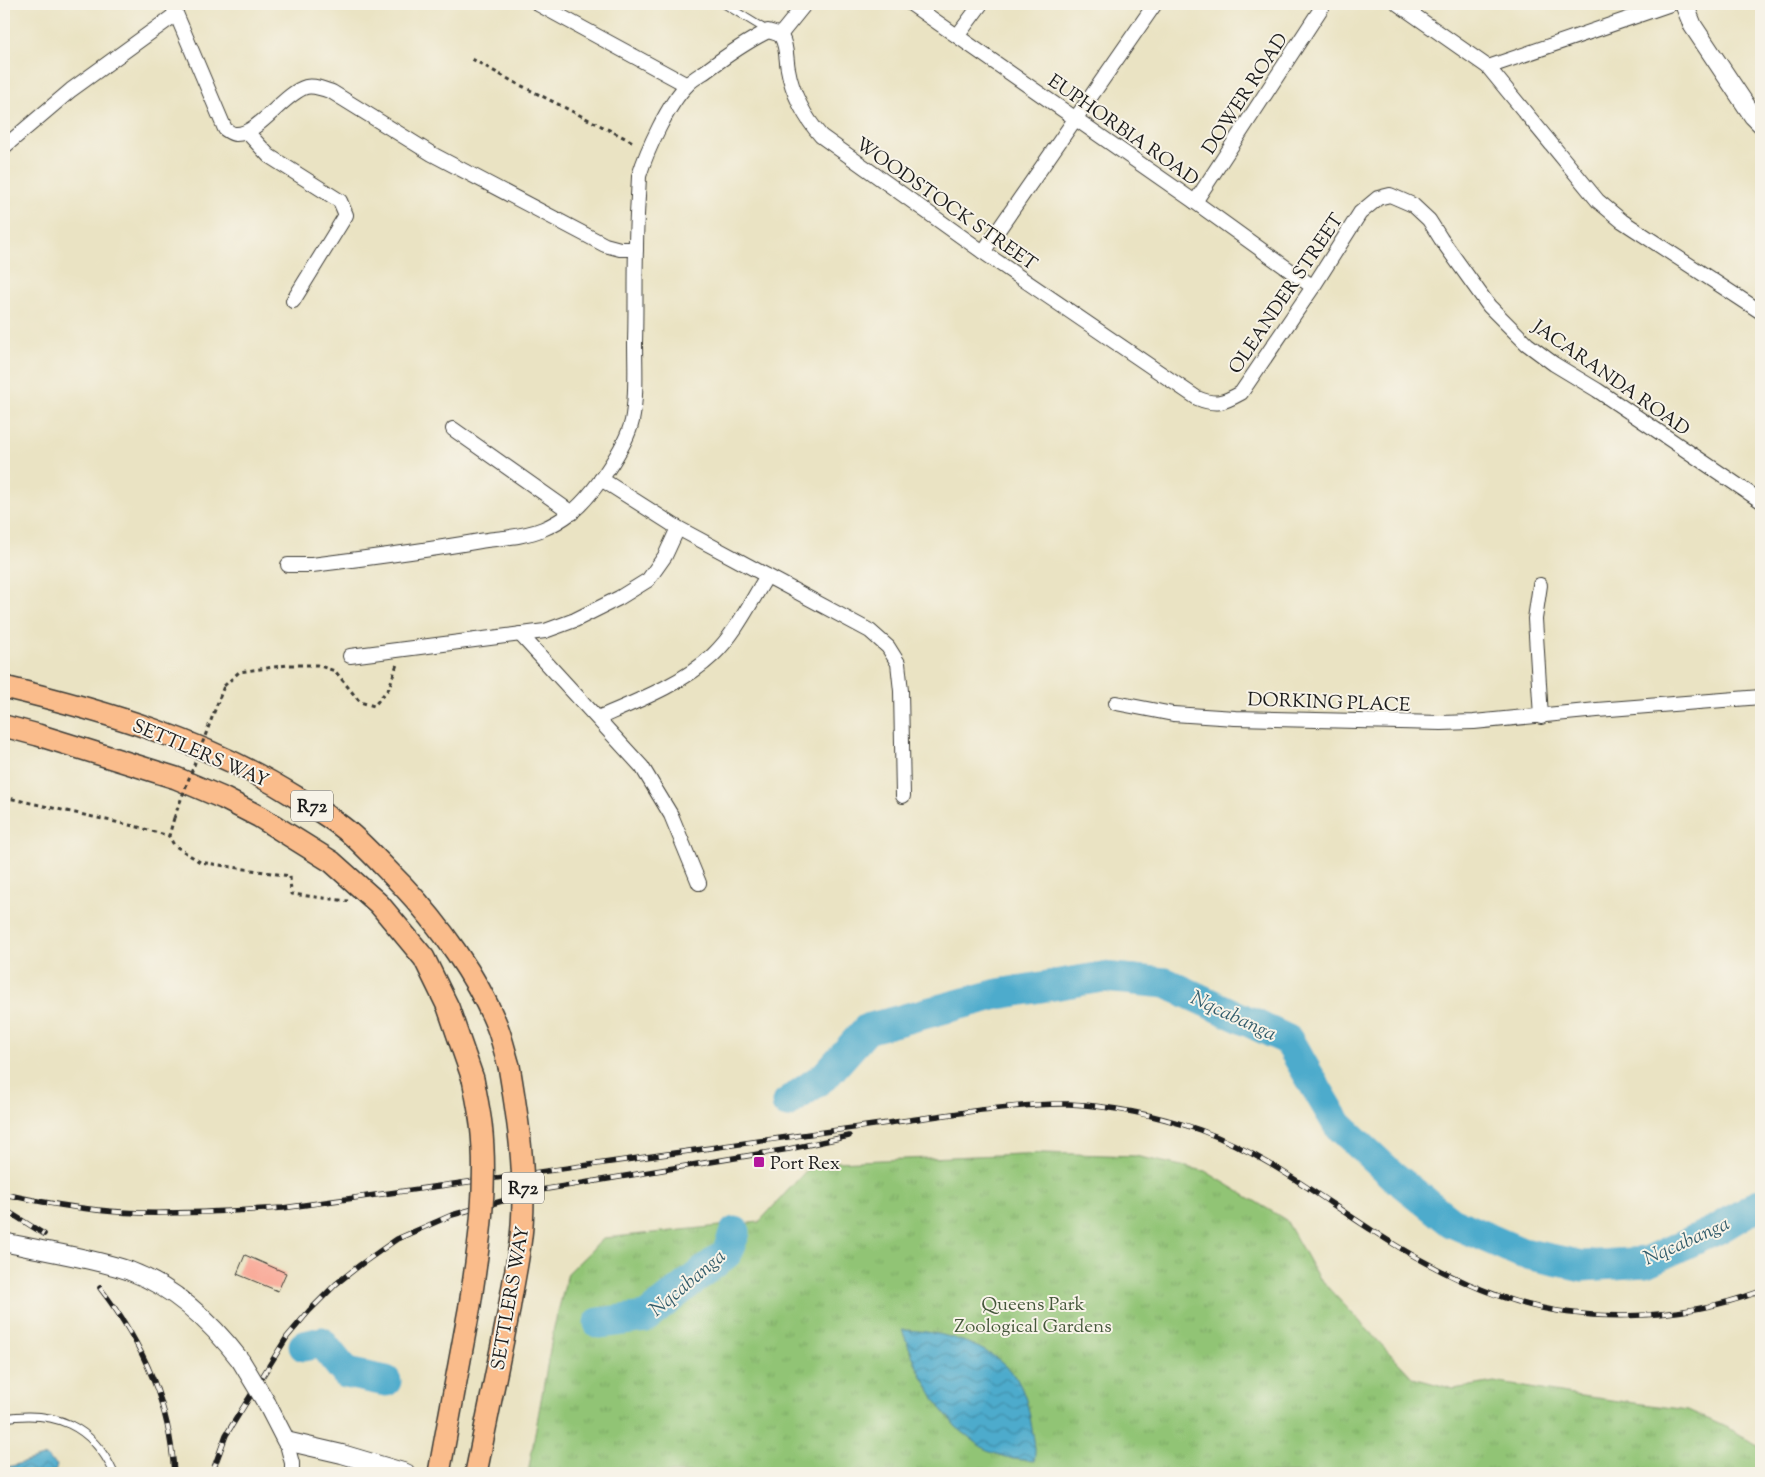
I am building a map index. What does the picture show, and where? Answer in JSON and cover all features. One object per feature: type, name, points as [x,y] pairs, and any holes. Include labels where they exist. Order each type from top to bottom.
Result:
[{"type":"main road","name":"SETTLERS WAY","points":[[4,687],[94,710],[184,741],[243,767],[320,811],[386,868],[412,895],[446,936],[479,990],[498,1027],[508,1066],[521,1145],[523,1204],[522,1229],[509,1310],[476,1473]]},
{"type":"main road","name":"SETTLERS WAY","points":[[4,726],[176,778],[223,798],[260,817],[332,862],[379,904],[424,958],[448,1007],[473,1079],[481,1124],[483,1163],[482,1210],[470,1305],[439,1473]]},
{"type":"street","points":[[538,4],[688,85]]},
{"type":"street","points":[[288,564],[312,565],[532,533],[543,529],[572,512],[583,502],[601,479],[627,436],[633,409],[639,176],[659,129],[688,85],[742,46],[774,33],[805,4]]},
{"type":"street","name":"EUPHORBIA ROAD","points":[[911,4],[1076,118],[1313,287]]},
{"type":"street","points":[[958,35],[981,4]]},
{"type":"street","points":[[983,252],[1155,4]]},
{"type":"street","name":"DOWER ROAD","points":[[1195,202],[1324,4]]},
{"type":"street","points":[[1398,4],[1488,67],[1598,201],[1622,221],[1761,312]]},
{"type":"street","points":[[1488,67],[1671,4]]},
{"type":"street","points":[[1684,4],[1698,34],[1753,116],[1761,124]]},
{"type":"street","points":[[4,147],[71,90],[174,9],[225,129],[235,134],[247,132],[297,91],[307,87],[318,87],[332,92],[432,154],[605,245],[620,249],[636,249]]},
{"type":"street","name":"WOODSTOCK STREET","points":[[774,33],[783,40],[788,72],[798,100],[812,126],[821,136],[983,252],[1197,398]]},
{"type":"street","points":[[247,132],[269,156],[340,201],[346,215],[293,301]]},
{"type":"street","name":"OLEANDER STREET","points":[[1197,398],[1210,404],[1230,400],[1241,393],[1313,287],[1360,213],[1378,198],[1390,195],[1400,198]]},
{"type":"street","name":"JACARANDA ROAD","points":[[1400,198],[1413,204],[1429,220],[1489,306],[1527,344],[1554,364],[1597,390],[1761,501]]},
{"type":"street","points":[[453,429],[572,512]]},
{"type":"street","points":[[601,479],[678,528],[870,631],[888,647],[898,663],[901,691],[903,796]]},
{"type":"street","points":[[350,656],[545,631],[575,620],[619,598],[648,580],[665,556],[678,528]]},
{"type":"street","points":[[598,718],[640,700],[683,677],[712,656],[733,631],[767,576]]},
{"type":"street","points":[[1540,585],[1535,619],[1542,717]]},
{"type":"street","points":[[520,634],[642,767],[671,814],[699,883]]},
{"type":"street","name":"DORKING PLACE","points":[[1116,703],[1173,714],[1235,718],[1441,723],[1542,717],[1597,710],[1761,696]]},
{"type":"street","points":[[4,1242],[83,1258],[129,1271],[170,1291],[225,1340],[241,1361],[267,1404],[286,1441],[292,1463],[292,1473]]},
{"type":"street","points":[[286,1441],[342,1454],[406,1473]]},
{"type":"lane","points":[[724,4],[774,33]]},
{"type":"lane","points":[[4,1418],[43,1416],[65,1421],[84,1432],[97,1444],[114,1473]]},
{"type":"path","points":[[472,59],[650,150]]},
{"type":"path","points":[[349,902],[292,894],[290,876],[200,862],[174,845],[169,836],[174,818],[224,686],[239,672],[288,665],[317,665],[335,671],[360,702],[374,706],[390,688],[402,649]]},
{"type":"path","points":[[4,797],[138,827],[169,836]]},
{"type":"green space","name":"Queens Park Zoological Gardens","points":[[1044,1153],[1135,1156],[1205,1171],[1286,1220],[1318,1277],[1413,1378],[1454,1389],[1494,1382],[1566,1394],[1688,1410],[1734,1431],[1761,1447],[1761,1473],[528,1473],[554,1327],[568,1273],[604,1238],[759,1222],[813,1163]]},
{"type":"water","points":[[902,1330],[932,1333],[964,1341],[993,1356],[1005,1365],[1015,1376],[1026,1399],[1034,1442],[1034,1461],[1013,1459],[987,1451],[956,1427],[936,1402],[917,1367]]},
{"type":"water","points":[[46,1456],[57,1465],[55,1473],[4,1473],[8,1467]]},
{"type":"building","points":[[245,1255],[286,1273],[278,1291],[237,1274]]},
{"type":"waterway","name":"Nqcabanga","points":[[787,1103],[826,1075],[867,1029],[998,994],[1103,977],[1166,983],[1288,1040],[1338,1125],[1392,1175],[1451,1222],[1522,1253],[1583,1266],[1646,1262],[1718,1229],[1761,1203]]},
{"type":"waterway","name":"Nqcabanga","points":[[599,1323],[646,1317],[727,1253],[735,1232]]},
{"type":"waterway","name":"Nqcabanga","points":[[304,1346],[321,1342],[346,1373],[386,1381]]},
{"type":"railway","points":[[4,1194],[72,1207],[124,1212],[194,1213],[283,1208],[981,1110],[1069,1104],[1119,1109],[1152,1116],[1223,1139],[1268,1163],[1419,1259],[1482,1290],[1530,1305],[1563,1312],[1630,1316],[1698,1309],[1761,1291]]},
{"type":"railway","points":[[212,1473],[226,1435],[287,1337],[336,1284],[397,1239],[452,1215],[541,1190],[789,1149],[849,1136]]},
{"type":"railway","points":[[4,1209],[44,1234]]},
{"type":"railway","points":[[100,1288],[129,1330],[151,1375],[167,1423],[174,1473]]},
{"type":"place","name":"Port Rex","points":[[759,1162]]}]
